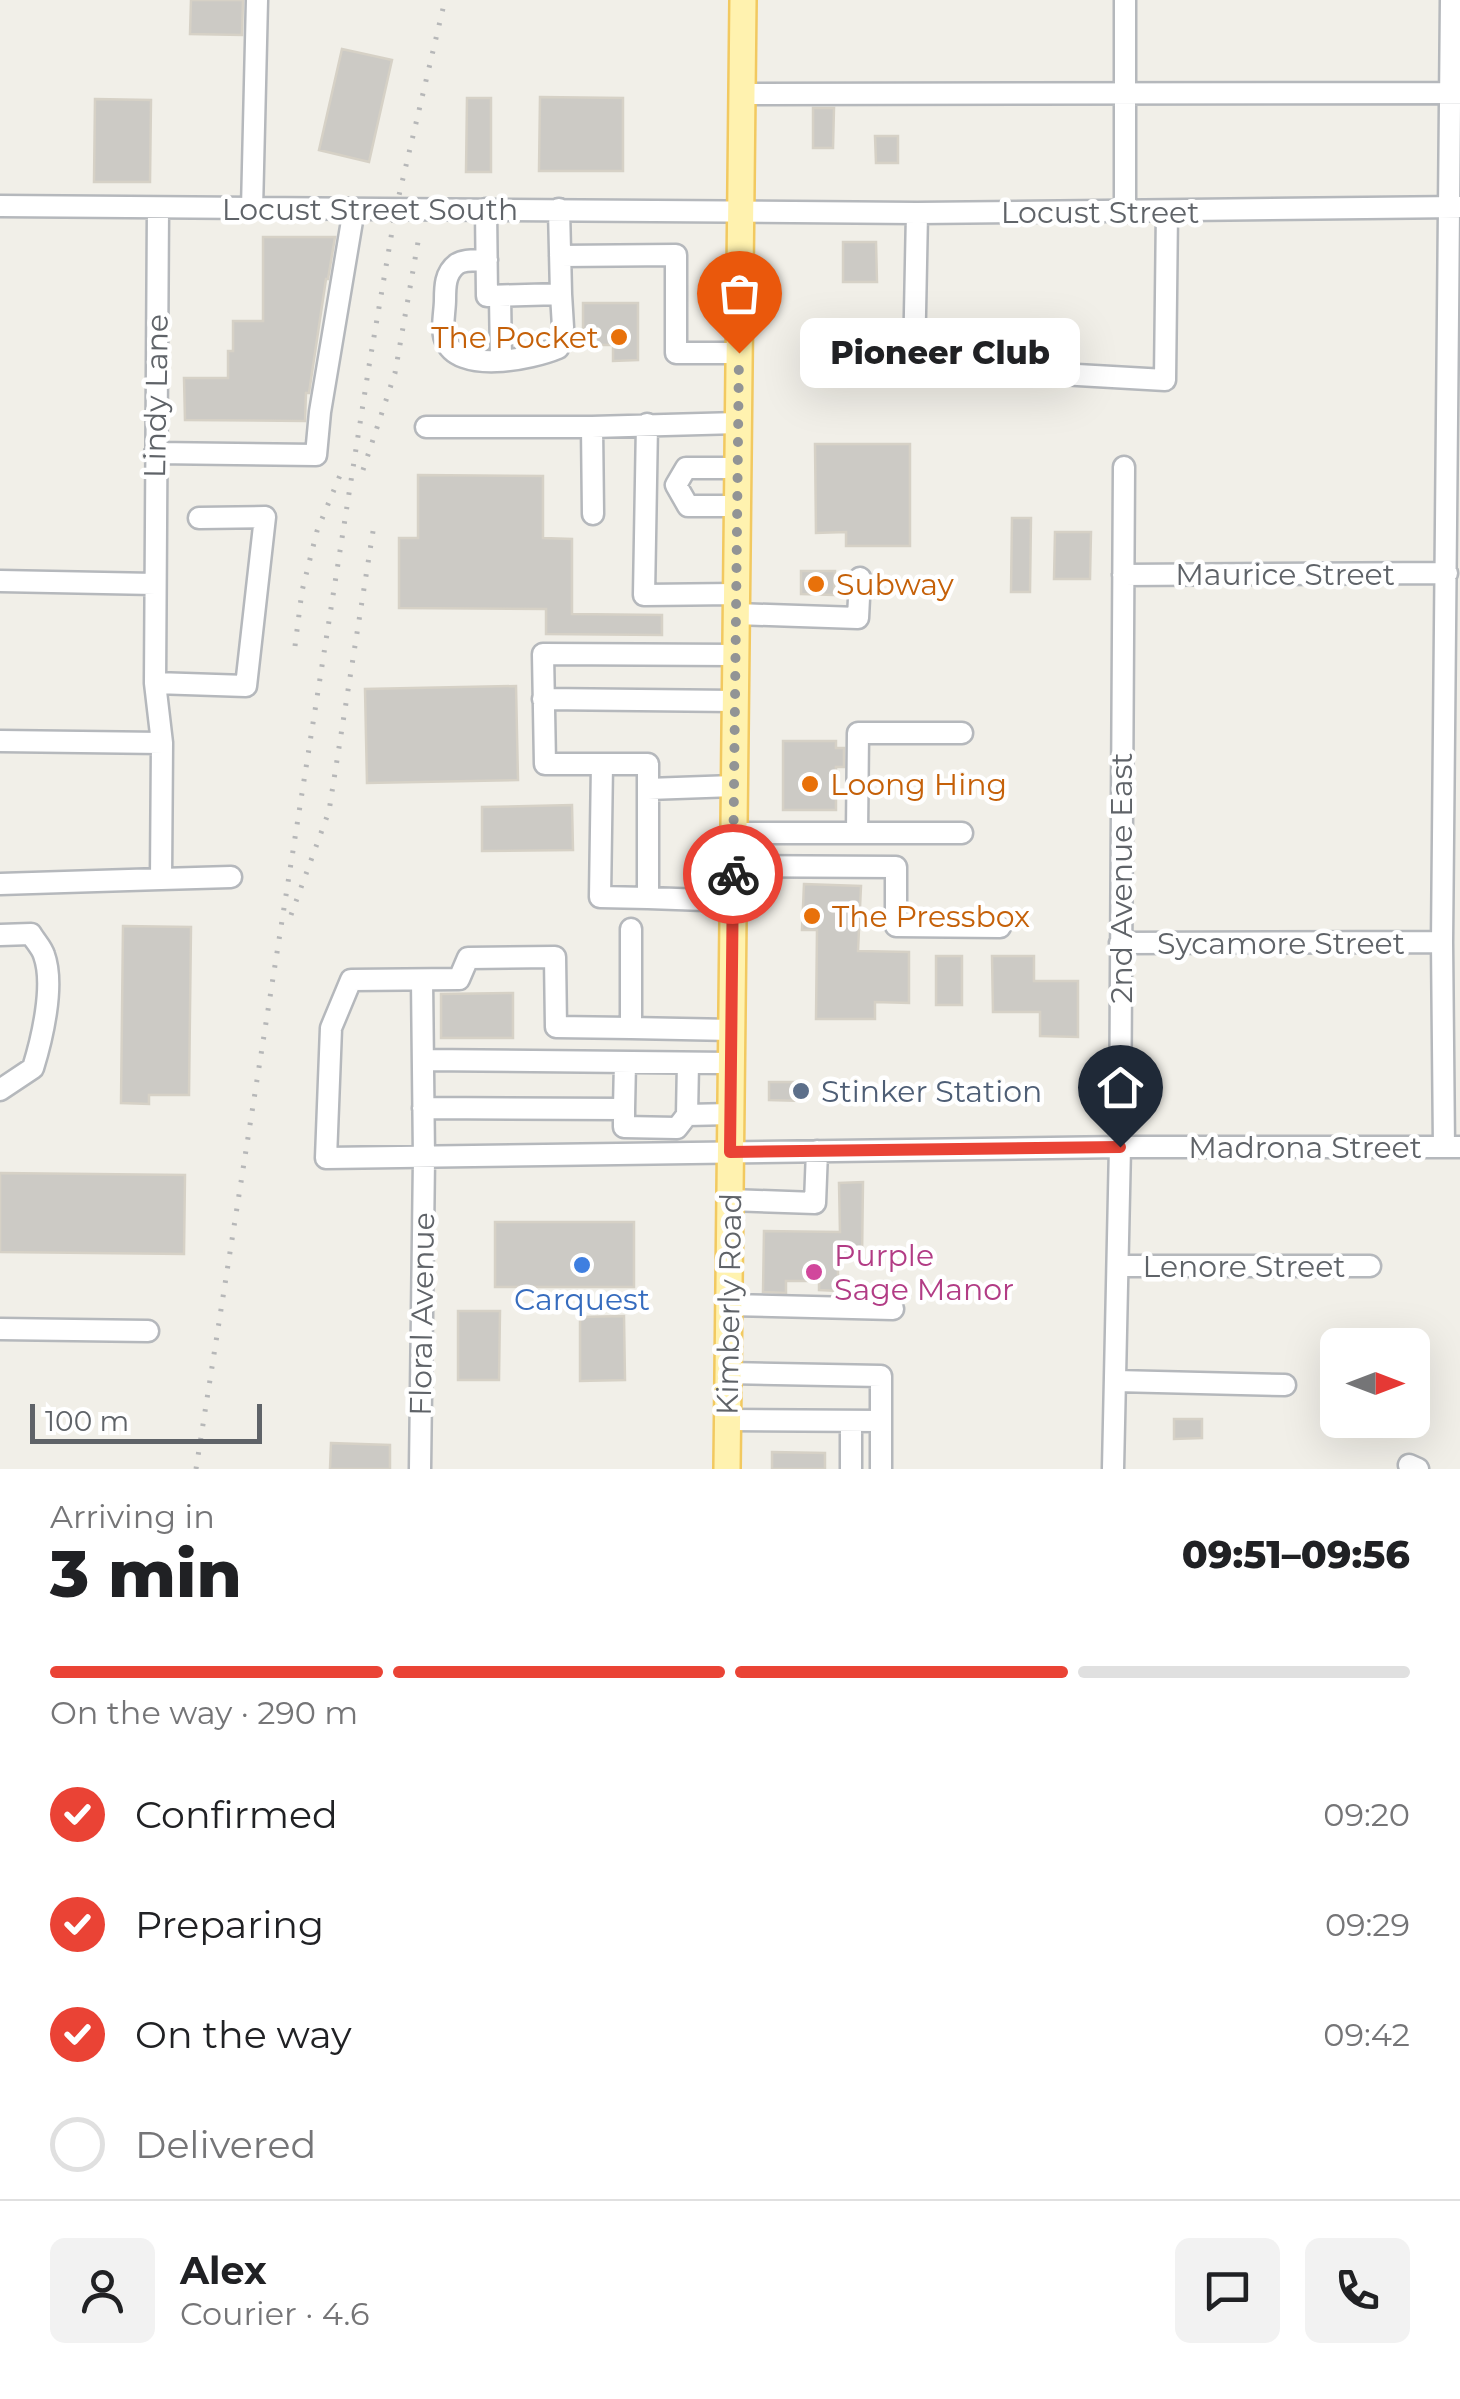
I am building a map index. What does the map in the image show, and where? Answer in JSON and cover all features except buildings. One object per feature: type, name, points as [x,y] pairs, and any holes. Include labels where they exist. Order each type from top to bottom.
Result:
[{"type":"main road","name":"Kimberly Road","points":[[727,1469],[743,0]]},
{"type":"street","points":[[252,209],[256,0]]},
{"type":"street","points":[[1125,0],[1125,212]]},
{"type":"street","points":[[1451,0],[1455,207],[1442,942],[1452,1147]]},
{"type":"street","points":[[742,94],[1455,93]]},
{"type":"street","name":"Locust Street South","points":[[0,206],[740,210]]},
{"type":"street","name":"Locust Street","points":[[740,210],[917,214],[1455,207]]},
{"type":"street","name":"Lindy Lane","points":[[158,208],[154,584],[155,683],[162,743],[161,879]]},
{"type":"street","points":[[155,453],[316,455],[354,209]]},
{"type":"street","points":[[486,209],[487,296],[561,294]]},
{"type":"street","points":[[487,260],[461,261],[452,268],[445,283],[444,338],[455,354],[474,360],[501,360],[540,356],[558,348],[563,326],[559,209]]},
{"type":"street","points":[[917,214],[914,362],[954,368],[1165,380],[1167,211]]},
{"type":"street","points":[[560,256],[676,255],[676,353],[739,353]]},
{"type":"street","points":[[500,296],[501,360]]},
{"type":"street","points":[[426,428],[738,423]]},
{"type":"street","points":[[647,424],[644,595],[858,618],[860,578]]},
{"type":"street","points":[[592,427],[593,514]]},
{"type":"street","name":"2nd Avenue East","points":[[1113,1469],[1120,1147],[1124,467]]},
{"type":"street","points":[[676,485],[686,468],[738,468]]},
{"type":"street","points":[[646,485],[676,485]]},
{"type":"street","points":[[676,485],[688,506],[737,506]]},
{"type":"street","points":[[155,683],[246,686],[264,517],[199,518]]},
{"type":"street","name":"Maurice Street","points":[[1123,575],[1447,573]]},
{"type":"street","points":[[0,581],[154,584]]},
{"type":"street","points":[[648,898],[648,764],[545,764],[543,654],[736,654]]},
{"type":"street","points":[[544,699],[735,701]]},
{"type":"street","points":[[857,833],[858,733],[962,733]]},
{"type":"street","points":[[0,741],[162,743]]},
{"type":"street","points":[[602,764],[600,897],[733,901]]},
{"type":"street","points":[[648,789],[734,786]]},
{"type":"street","points":[[734,833],[962,833]]},
{"type":"street","points":[[733,866],[896,868],[896,926],[1000,927]]},
{"type":"street","points":[[0,884],[232,877]]},
{"type":"street","points":[[631,929],[631,1028]]},
{"type":"street","points":[[0,935],[31,934],[44,956],[48,989],[43,1037],[33,1068],[0,1090]]},
{"type":"street","name":"Sycamore Street","points":[[1120,943],[1442,942]]},
{"type":"street","points":[[422,980],[458,979],[468,958],[556,958],[556,1027],[732,1030]]},
{"type":"street","name":"Madrona Street","points":[[422,980],[351,980],[332,1028],[326,1158],[1120,1147],[1452,1147]]},
{"type":"street","name":"Floral Avenue","points":[[420,1469],[422,980]]},
{"type":"street","points":[[423,1060],[732,1063]]},
{"type":"street","points":[[624,1154],[625,1062]]},
{"type":"street","points":[[423,1108],[624,1118],[677,1128],[688,1115],[688,1062]]},
{"type":"street","points":[[688,1115],[731,1114]]},
{"type":"street","points":[[730,1200],[815,1203],[817,1150]]},
{"type":"street","name":"Lenore Street","points":[[1118,1266],[1370,1266]]},
{"type":"street","points":[[729,1306],[893,1308]]},
{"type":"street","points":[[0,1329],[148,1331]]},
{"type":"street","points":[[728,1373],[881,1376],[882,1469]]},
{"type":"street","points":[[1116,1381],[1285,1385]]},
{"type":"street","points":[[728,1420],[881,1421]]},
{"type":"street","points":[[851,1420],[852,1469]]},
{"type":"railway","points":[[196,1469],[369,366],[396,208],[445,0]]},
{"type":"railway","points":[[363,470],[395,373],[418,242]]},
{"type":"railway","points":[[295,646],[302,591],[317,531],[343,468]]},
{"type":"railway","points":[[291,915],[329,811],[374,525]]},
{"type":"way so far","points":[[733,874],[739,353]]},
{"type":"place","name":"The Pocket","points":[[619,337]]},
{"type":"place","name":"Pioneer Club","points":[[739,353]]},
{"type":"place","name":"Subway","points":[[816,584]]},
{"type":"place","name":"Loong Hing","points":[[810,784]]},
{"type":"place","name":"The Pressbox","points":[[812,916]]},
{"type":"place","name":"Stinker Station","points":[[801,1091]]},
{"type":"place","name":"Carquest","points":[[582,1265]]},
{"type":"place","name":"Purple Sage Manor","points":[[814,1272]]},
{"type":"route","points":[[733,874],[730,1152],[1120,1147]]}]
